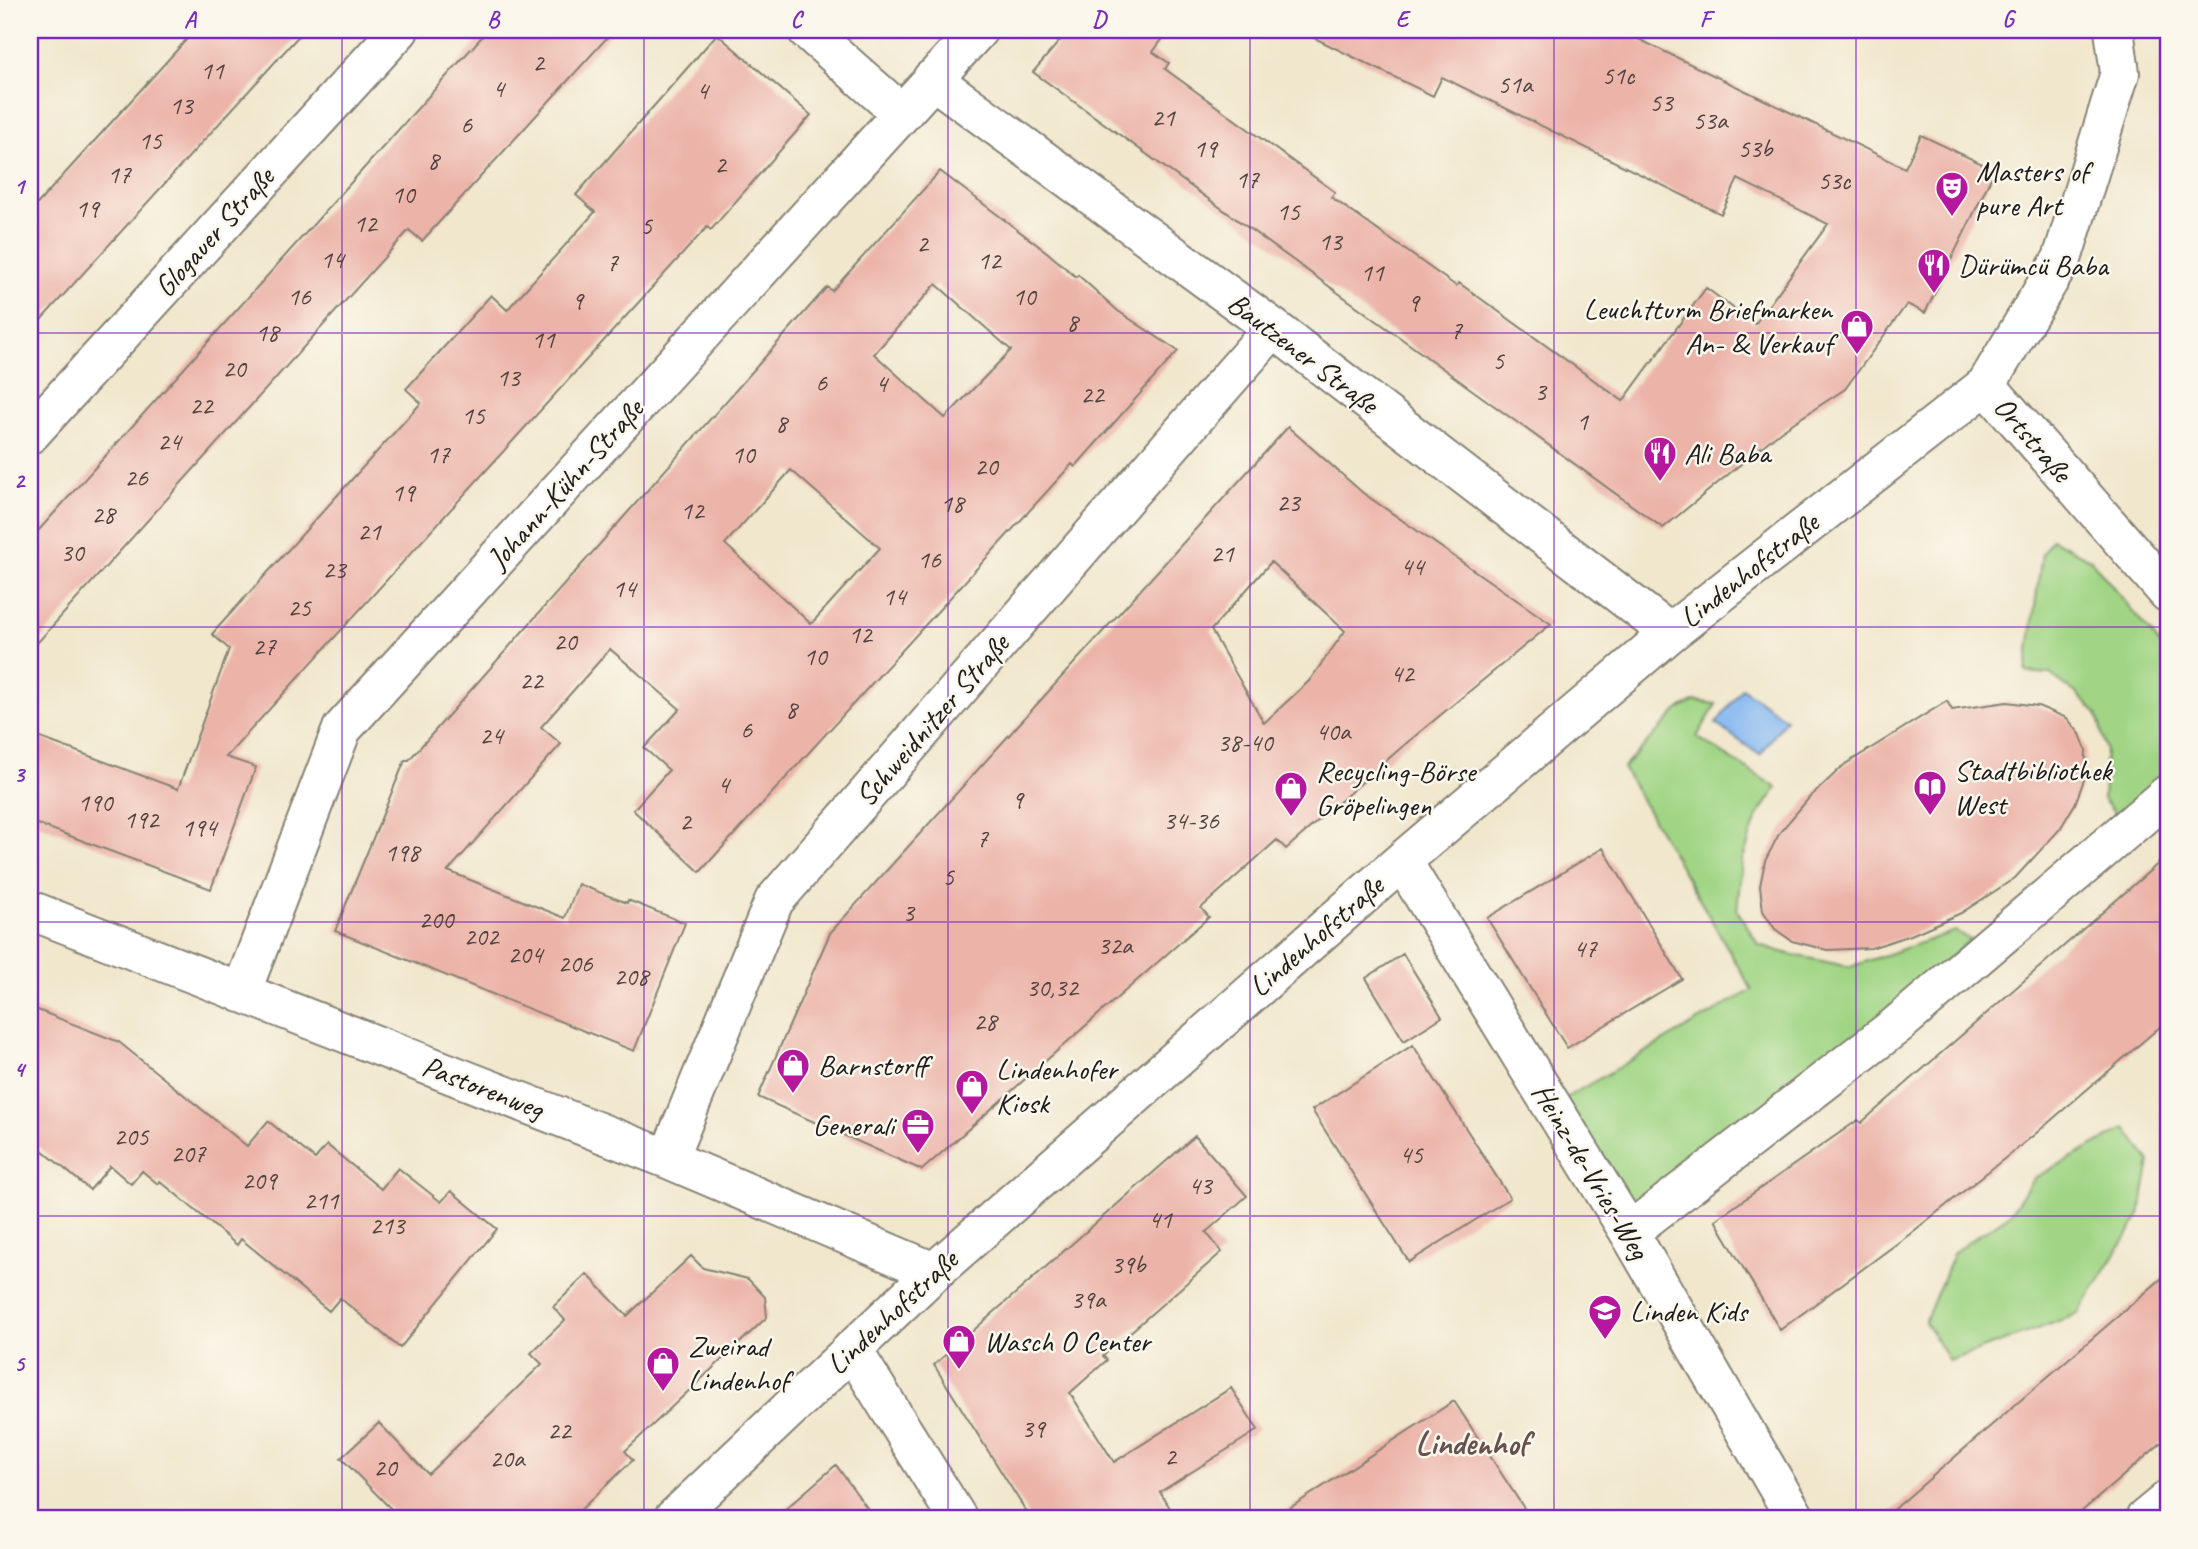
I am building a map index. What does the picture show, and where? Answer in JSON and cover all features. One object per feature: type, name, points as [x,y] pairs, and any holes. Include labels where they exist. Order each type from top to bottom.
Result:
[{"type":"street","name":"Glogauer Straße","points":[[30,434],[399,30]]},
{"type":"street","points":[[807,30],[901,113]]},
{"type":"street","name":"Johann-Kühn-Straße","points":[[241,993],[342,729],[978,30]]},
{"type":"street","name":"Ortstraße","points":[[2114,30],[2120,73],[2062,259],[1986,384],[2168,593]]},
{"type":"street","name":"Bautzener Straße","points":[[932,79],[1273,328],[1670,633]]},
{"type":"street","name":"Schweidnitzer Straße","points":[[668,1159],[774,901],[1273,328]]},
{"type":"street","name":"Lindenhofstraße","points":[[673,1519],[934,1272],[1402,861],[1670,633],[1986,384]]},
{"type":"street","points":[[1629,1232],[1897,1025],[2168,794]]},
{"type":"street","name":"Heinz-de-Vries-Weg","points":[[1402,861],[1629,1232],[1796,1519]]},
{"type":"street","name":"Pastorenweg","points":[[30,910],[668,1159],[934,1272]]},
{"type":"street","points":[[852,1349],[958,1519]]},
{"type":"street","points":[[2145,1519],[2168,1500]]},
{"type":"green space","points":[[2052,539],[2090,559],[2168,654],[2168,772],[2116,815],[2103,799],[2106,749],[2097,714],[2076,693],[2050,674],[2026,672],[2042,554]]},
{"type":"green space","points":[[1695,701],[1716,704],[1697,737],[1777,788],[1757,817],[1742,861],[1737,910],[1759,945],[1850,967],[1955,931],[1970,940],[1866,1029],[1631,1209],[1564,1099],[1752,990],[1623,768],[1678,710]]},
{"type":"green space","points":[[2126,1128],[2150,1162],[2140,1215],[2078,1314],[1949,1361],[1925,1322],[1954,1252],[2009,1215],[2034,1178]]},
{"type":"water","points":[[1742,688],[1786,719],[1760,755],[1716,724]]},
{"type":"building","points":[[195,30],[304,30],[30,332],[30,212]]},
{"type":"building","points":[[488,30],[614,30],[422,241],[409,230],[30,651],[30,540]]},
{"type":"building","points":[[1069,30],[1169,30],[1153,52],[1169,63],[1165,69],[1335,192],[1331,197],[1456,286],[1459,283],[1623,401],[1706,288],[1755,324],[1828,224],[1738,179],[1721,214],[1442,77],[1433,96],[1298,30],[1620,30],[1905,168],[1921,135],[1995,170],[1925,313],[1907,304],[1845,389],[1781,431],[1663,528],[1033,72]]},
{"type":"building","points":[[717,34],[811,115],[711,230],[707,227],[226,757],[256,767],[211,889],[30,821],[30,734],[178,789],[229,649],[212,634],[421,403],[406,389],[491,295],[507,310],[595,212],[576,195]]},
{"type":"building","points":[[940,171],[1076,277],[1078,275],[1118,311],[1178,351],[1075,467],[1072,464],[700,872],[633,810],[669,770],[644,748],[680,709],[610,649],[541,727],[561,744],[448,871],[565,918],[578,884],[685,923],[634,1051],[335,931],[405,760],[409,760],[827,287],[832,291]],"holes":[[[936,284],[1011,350],[945,418],[874,354]],[[791,470],[880,548],[811,624],[725,544]]]},
{"type":"building","points":[[1288,427],[1363,493],[1551,624],[1403,746],[1286,849],[1277,840],[1201,908],[1209,917],[922,1170],[758,1097],[830,933]],"holes":[[[1271,562],[1345,631],[1309,681],[1264,723],[1211,630]]]},
{"type":"building","name":"Stadtbibliothek West","points":[[1947,701],[1952,710],[2007,702],[2038,706],[2067,718],[2080,734],[2086,750],[2085,777],[2075,804],[2060,829],[2015,878],[1961,913],[1911,935],[1871,948],[1827,950],[1792,941],[1775,929],[1763,911],[1760,886],[1765,861],[1780,832],[1809,798],[1844,765]]},
{"type":"building","points":[[1603,848],[1682,979],[1567,1048],[1487,918]]},
{"type":"building","points":[[2168,855],[2168,1020],[2034,1135],[1910,1234],[1780,1330],[1715,1220],[1858,1120],[1861,1123]]},
{"type":"building","points":[[1403,954],[1442,1017],[1404,1041],[1366,978]]},
{"type":"building","points":[[30,1007],[119,1042],[247,1146],[268,1121],[315,1159],[327,1145],[381,1189],[398,1168],[441,1202],[451,1191],[497,1229],[400,1348],[340,1298],[329,1311],[241,1239],[237,1245],[160,1181],[158,1184],[142,1171],[131,1184],[110,1166],[90,1190],[30,1140]]},
{"type":"building","points":[[1413,1045],[1510,1198],[1409,1262],[1312,1110]]},
{"type":"building","points":[[1195,1136],[1247,1196],[1206,1232],[1222,1252],[1103,1356],[1107,1360],[1070,1393],[1114,1462],[1231,1388],[1258,1430],[1160,1492],[1177,1519],[1031,1519],[934,1365]]},
{"type":"building","points":[[691,1256],[703,1268],[748,1279],[765,1297],[767,1317],[625,1451],[633,1460],[571,1519],[380,1519],[391,1509],[341,1458],[379,1423],[428,1474],[542,1364],[531,1353],[565,1320],[553,1307],[587,1274],[627,1316]]},
{"type":"building","points":[[2168,1273],[2168,1437],[2073,1519],[1883,1519]]},
{"type":"building","points":[[1454,1401],[1531,1519],[1273,1519]]},
{"type":"building","points":[[836,1465],[875,1519],[774,1519]]},
{"type":"place","name":"Masters of pure Art","points":[[1952,218]]},
{"type":"place","name":"Dürümcü Baba","points":[[1934,295]]},
{"type":"place","name":"Leuchtturm Briefmarken An- & Verkauf","points":[[1857,356]]},
{"type":"place","name":"Ali Baba","points":[[1660,483]]},
{"type":"place","name":"Stadtbibliothek West","points":[[1930,817]]},
{"type":"place","name":"Recycling-Börse Gröpelingen","points":[[1291,818]]},
{"type":"place","name":"Barnstorff","points":[[793,1095]]},
{"type":"place","name":"Lindenhofer Kiosk","points":[[972,1116]]},
{"type":"place","name":"Generali","points":[[918,1155]]},
{"type":"place","name":"Linden Kids","points":[[1605,1341]]},
{"type":"place","name":"Wasch O Center","points":[[959,1371]]},
{"type":"place","name":"Zweirad Lindenhof","points":[[663,1393]]},
{"type":"district","name":"Lindenhof","points":[[1472,1442]]}]
